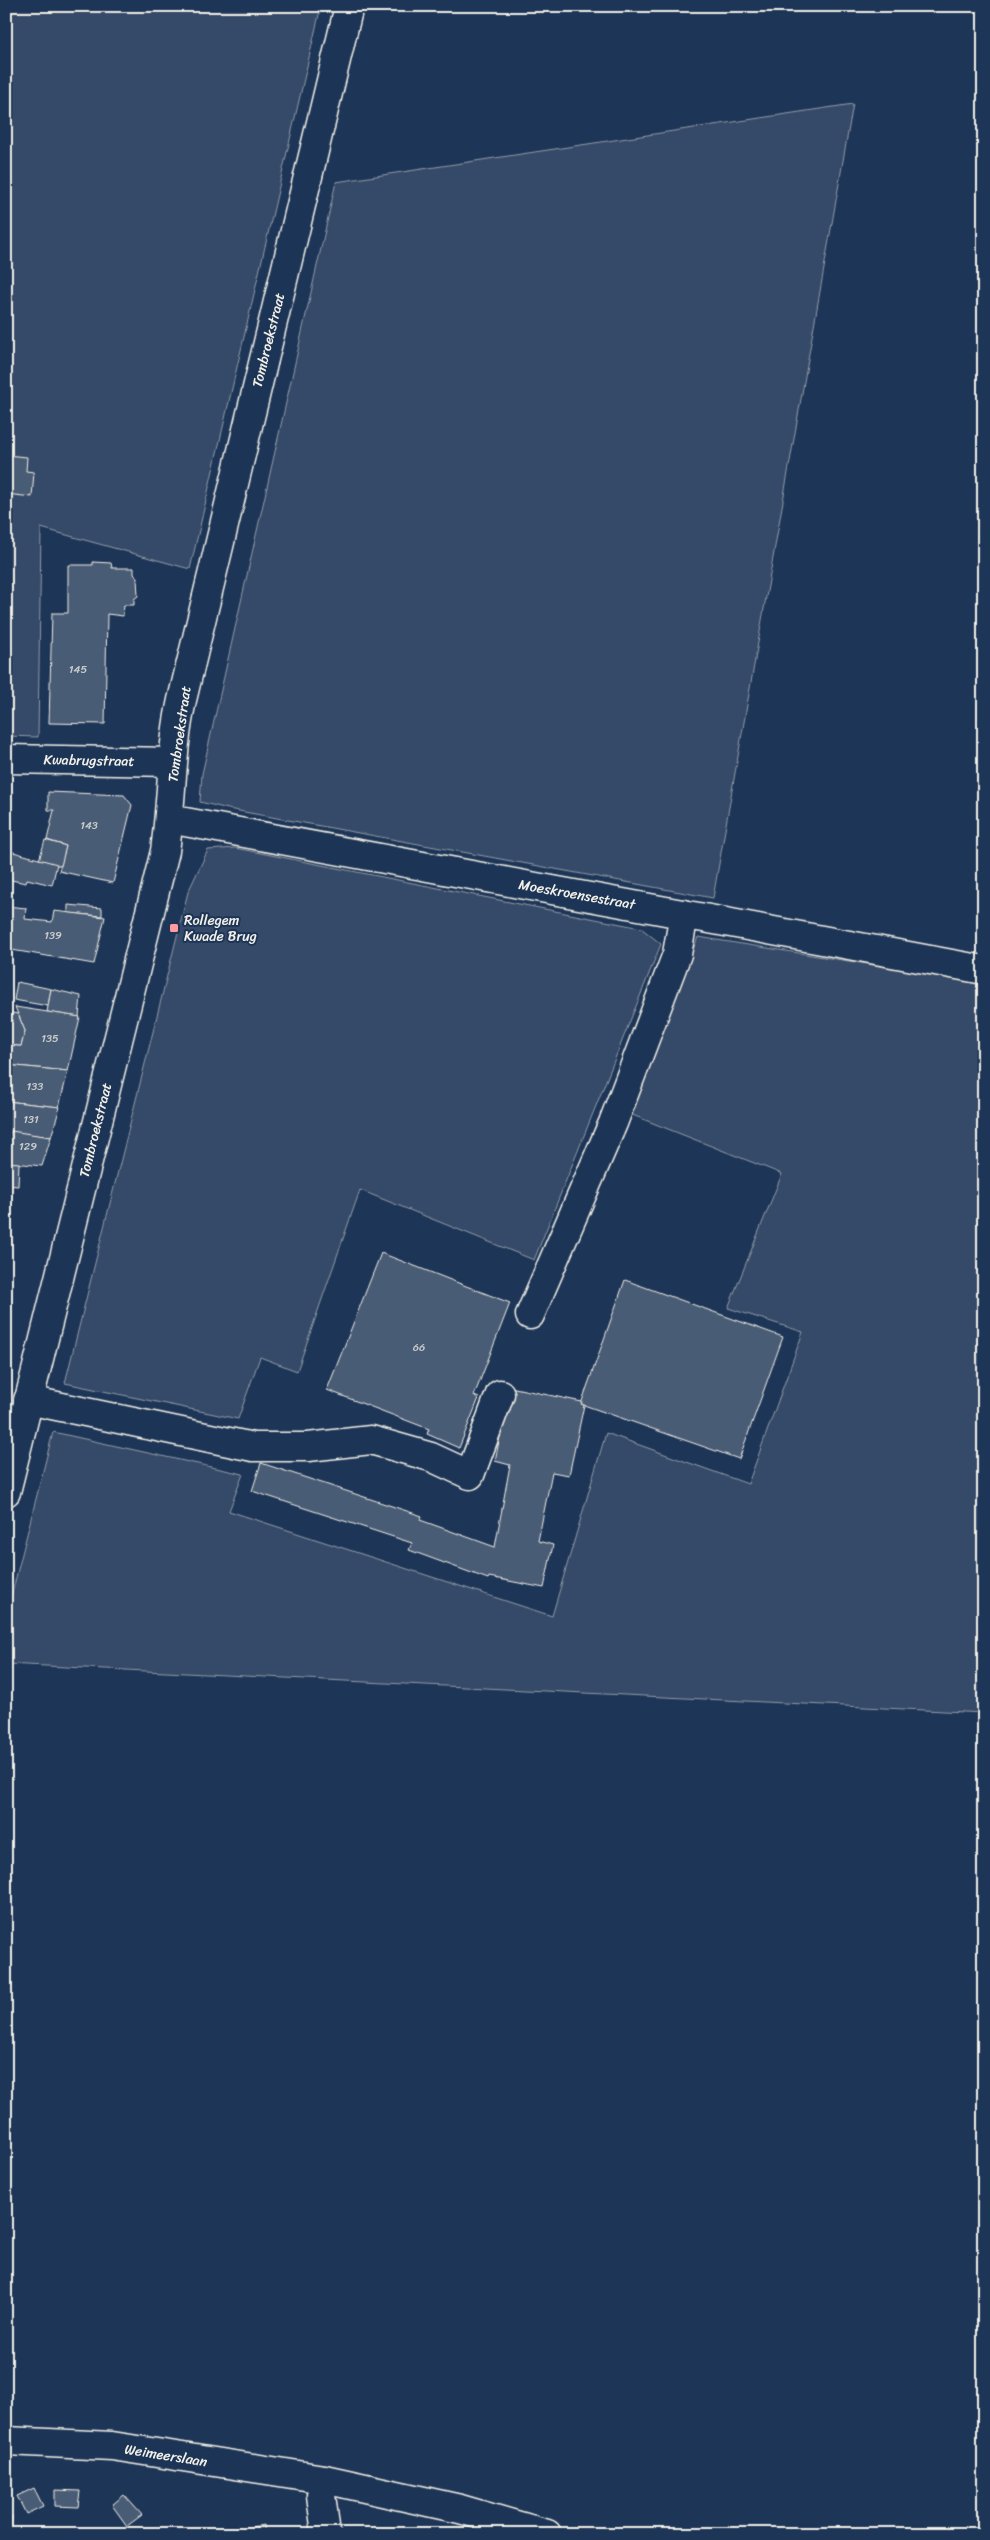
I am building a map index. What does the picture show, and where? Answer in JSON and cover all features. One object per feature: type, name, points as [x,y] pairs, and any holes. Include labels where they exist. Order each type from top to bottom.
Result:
[{"type":"street","name":"Tombroekstraat","points":[[6,1492],[165,851],[172,762],[182,700],[349,6]]},
{"type":"street","name":"Kwabrugstraat","points":[[6,759],[172,762]]},
{"type":"street","name":"Moeskroensestraat","points":[[169,819],[984,970]]},
{"type":"street","points":[[530,1315],[613,1123],[677,954],[684,914]]},
{"type":"street","points":[[28,1400],[253,1447],[308,1447],[371,1440],[431,1456],[470,1475],[500,1394]]},
{"type":"street","name":"Weimeerslaan","points":[[6,2441],[112,2446],[324,2479],[460,2509],[547,2534]]},
{"type":"street","points":[[324,2479],[321,2495],[326,2534]]},
{"type":"shaded area","points":[[6,6],[321,6],[190,569],[41,528],[38,737],[6,736]]},
{"type":"shaded area","points":[[853,104],[713,898],[228,809],[200,802],[202,774],[336,182]]},
{"type":"shaded area","points":[[235,848],[641,928],[661,944],[534,1260],[360,1190],[297,1371],[260,1357],[238,1419],[65,1383],[188,892],[208,850]]},
{"type":"shaded area","points":[[698,937],[980,982],[984,1021],[984,1713],[6,1664],[6,1617],[53,1432],[243,1474],[229,1511],[552,1616],[606,1433],[748,1484],[803,1332],[728,1308],[782,1174],[630,1114]]},
{"type":"building","points":[[6,455],[27,457],[26,471],[34,472],[32,497],[6,494]]},
{"type":"building","points":[[93,562],[111,563],[112,568],[134,568],[134,574],[137,578],[138,596],[134,599],[134,605],[124,605],[123,616],[107,614],[105,724],[49,723],[52,613],[68,613],[68,565],[93,565]]},
{"type":"building","points":[[48,792],[124,795],[132,805],[113,883],[59,871],[66,846],[47,840],[54,810],[48,810]]},
{"type":"building","points":[[45,840],[66,846],[61,866],[39,860]]},
{"type":"building","points":[[6,850],[57,864],[52,885],[27,879],[26,883],[6,879]]},
{"type":"building","points":[[68,905],[102,908],[102,916],[68,913]]},
{"type":"building","points":[[6,906],[26,908],[25,919],[52,922],[54,911],[105,917],[94,964],[6,949]]},
{"type":"building","points":[[17,982],[51,989],[48,1006],[14,1000]]},
{"type":"building","points":[[51,989],[81,996],[79,1017],[47,1012]]},
{"type":"building","points":[[15,1007],[80,1017],[68,1071],[6,1065],[6,1045],[21,1046],[25,1031]]},
{"type":"building","points":[[6,1012],[18,1014],[25,1031],[21,1046],[6,1045]]},
{"type":"building","points":[[6,1065],[68,1071],[59,1107],[6,1101]]},
{"type":"building","points":[[6,1101],[60,1107],[51,1137],[6,1131]]},
{"type":"building","points":[[11,1131],[51,1137],[42,1166],[6,1162],[6,1150]]},
{"type":"building","points":[[6,1162],[19,1163],[18,1186],[6,1185]]},
{"type":"building","points":[[381,1253],[510,1303],[474,1396],[479,1398],[459,1448],[427,1434],[429,1429],[327,1390]]},
{"type":"building","points":[[625,1280],[783,1337],[739,1459],[581,1404]]},
{"type":"building","points":[[510,1387],[582,1402],[581,1404],[584,1405],[569,1475],[552,1472],[538,1541],[553,1545],[544,1588],[489,1577],[488,1579],[409,1550],[412,1543],[252,1491],[261,1463],[422,1516],[420,1520],[495,1547],[510,1465],[495,1461]]},
{"type":"building","points":[[34,2488],[43,2506],[26,2514],[17,2496]]},
{"type":"building","points":[[55,2490],[80,2491],[78,2507],[55,2506]]},
{"type":"building","points":[[124,2495],[142,2515],[127,2526],[112,2505]]},
{"type":"building","points":[[6,2517],[12,2517],[10,2534],[6,2534]]},
{"type":"building","points":[[264,2525],[265,2534],[207,2534]]},
{"type":"place","name":"Rollegem Kwade Brug","points":[[174,928]]}]
